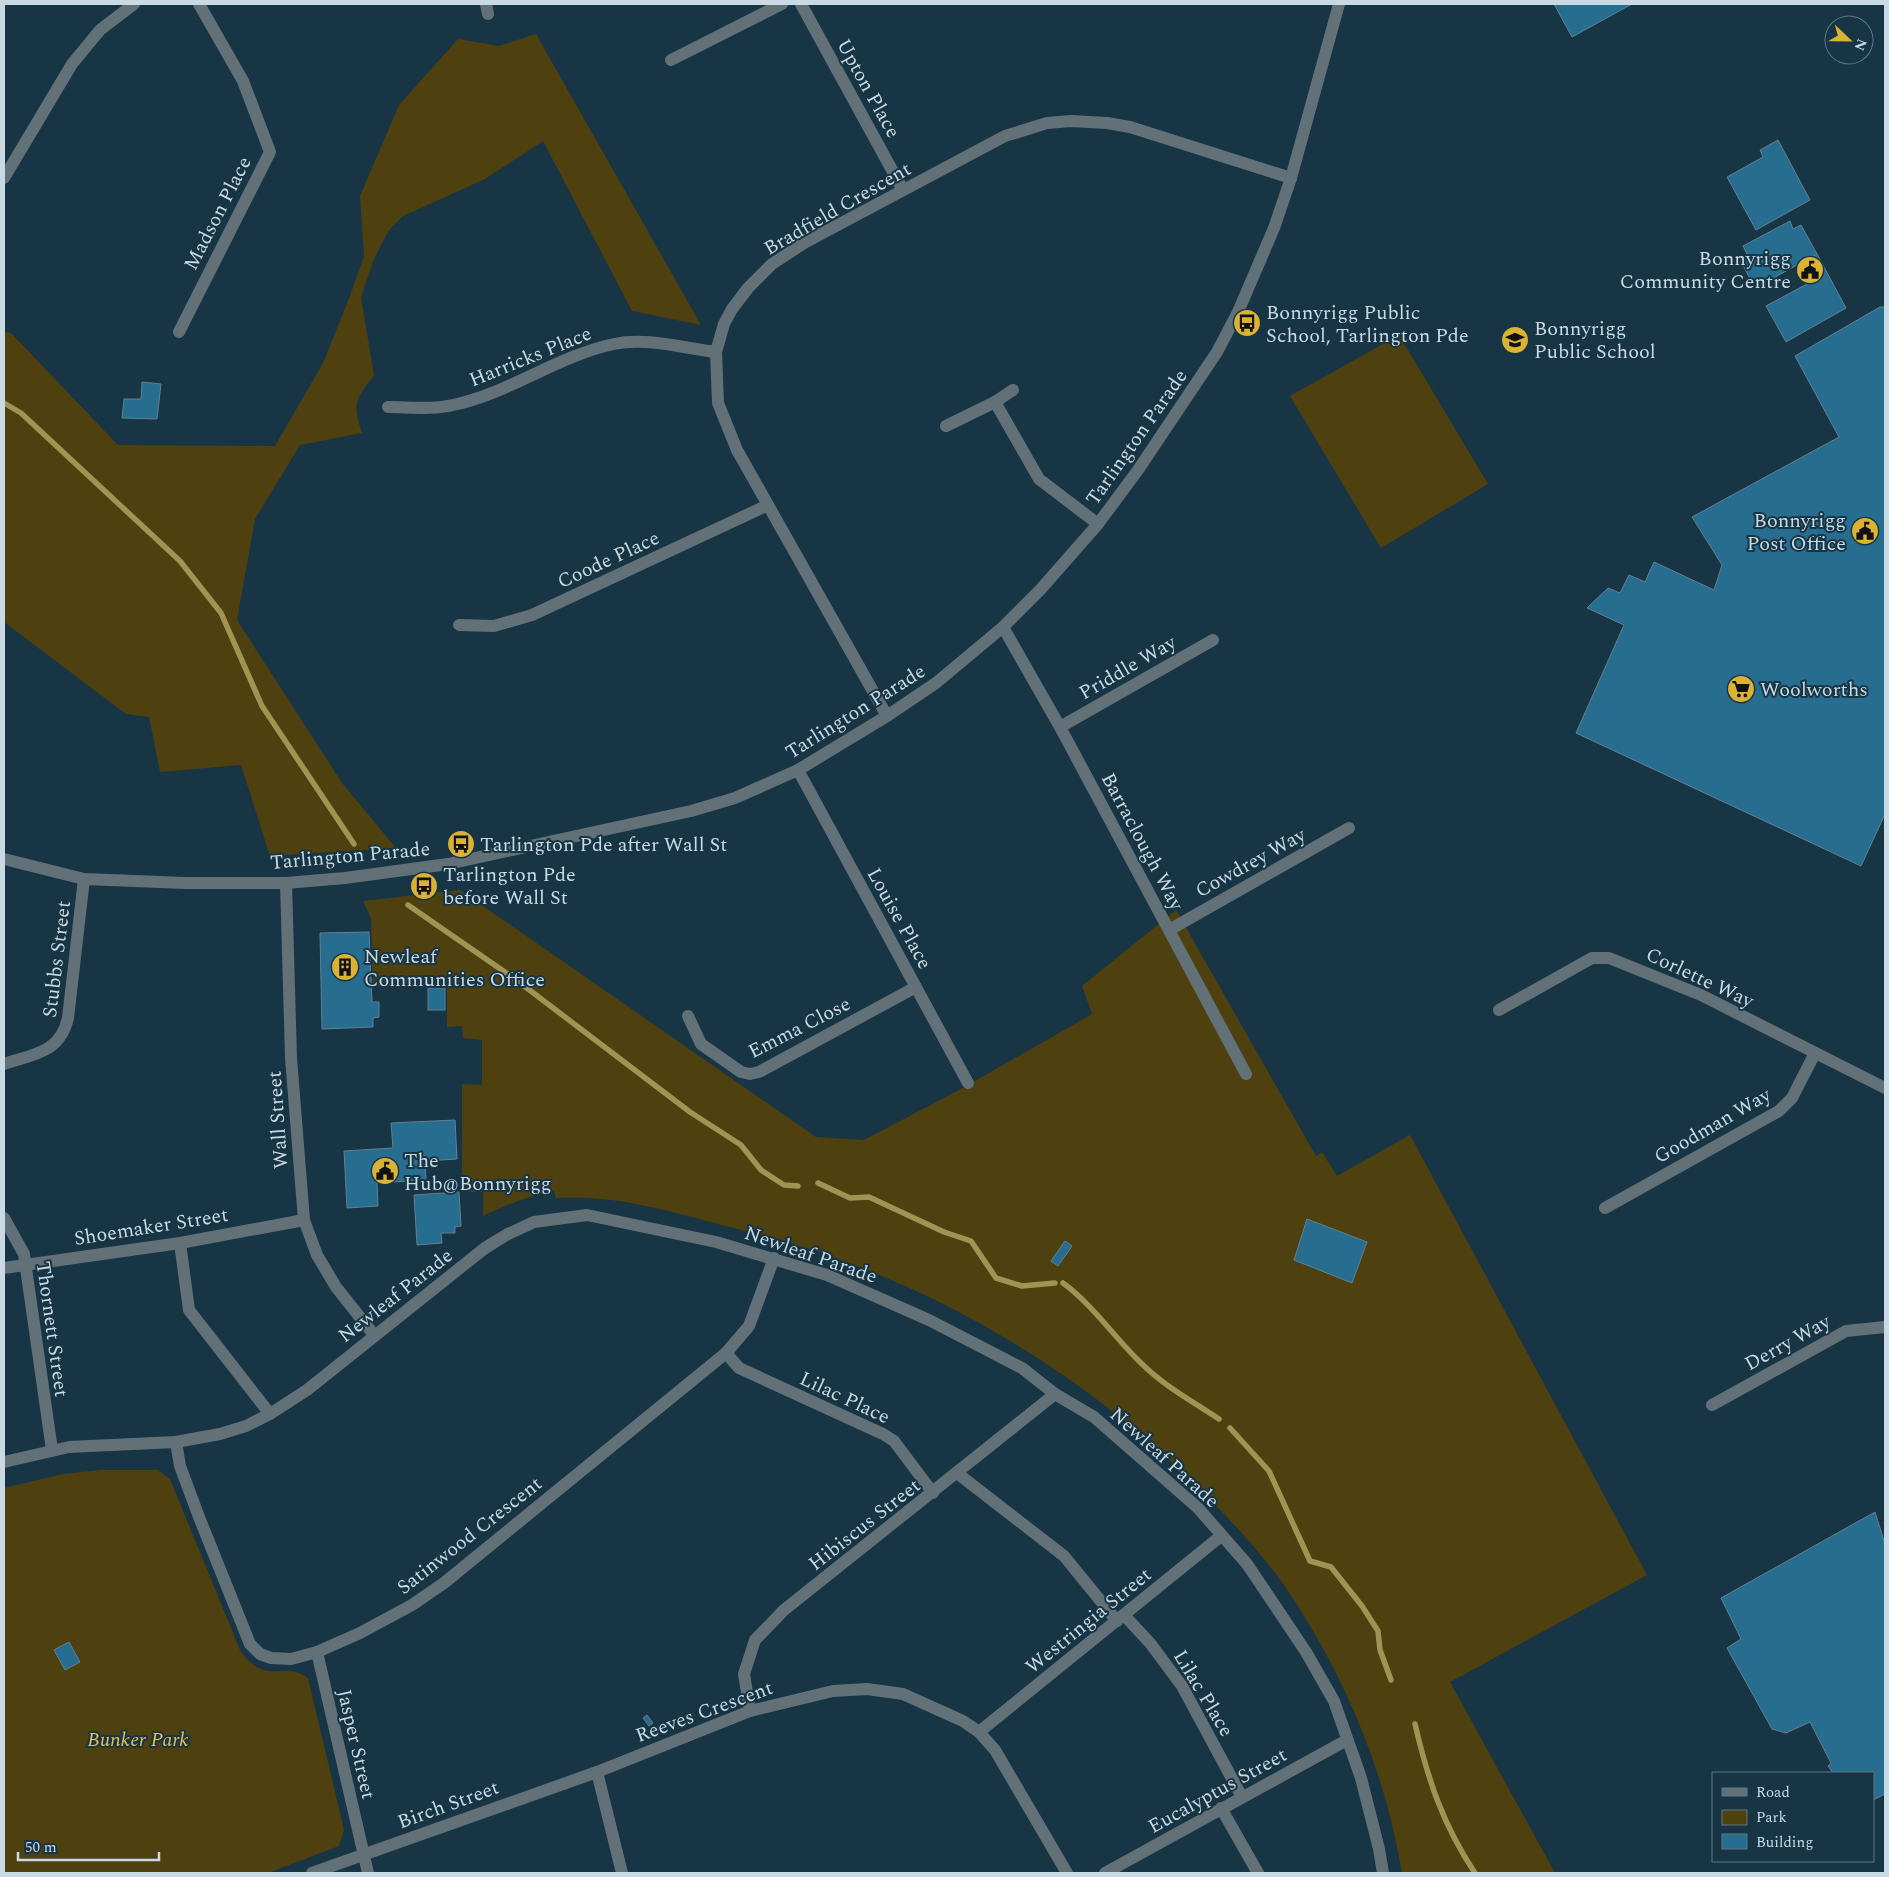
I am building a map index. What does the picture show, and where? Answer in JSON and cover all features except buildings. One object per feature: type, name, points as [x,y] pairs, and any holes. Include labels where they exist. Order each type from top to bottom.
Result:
[{"type":"street","points":[[4,178],[72,64],[100,30],[134,4]]},
{"type":"street","name":"Madson Place","points":[[179,332],[270,152],[242,81],[199,4]]},
{"type":"street","points":[[671,60],[782,4]]},
{"type":"street","name":"Upton Place","points":[[801,4],[903,190]]},
{"type":"street","name":"Tarlington Parade","points":[[4,859],[84,879],[186,883],[286,883],[368,877],[448,864],[691,811],[735,798],[798,770],[887,716],[936,683],[1003,628],[1040,590],[1098,524],[1217,352],[1238,312],[1261,260],[1291,178],[1339,4]]},
{"type":"street","name":"Bradfield Crescent","points":[[887,716],[737,450],[718,403],[716,352],[724,324],[732,309],[748,288],[772,264],[804,243],[1005,136],[1047,123],[1070,121],[1107,123],[1153,134],[1291,178]]},
{"type":"street","name":"Harricks Place","points":[[388,407],[452,406],[500,391],[584,352],[615,343],[641,341],[716,352]]},
{"type":"street","points":[[946,426],[995,402],[1013,390]]},
{"type":"street","points":[[995,402],[1039,479],[1098,524]]},
{"type":"street","name":"Coode Place","points":[[459,625],[494,626],[532,615],[768,505]]},
{"type":"street","name":"Barraclough Way","points":[[1003,628],[1060,727],[1246,1074]]},
{"type":"street","name":"Priddle Way","points":[[1060,727],[1213,640]]},
{"type":"street","name":"Louise Place","points":[[798,770],[968,1083]]},
{"type":"street","name":"Cowdrey Way","points":[[1169,930],[1349,828]]},
{"type":"street","name":"Stubbs Street","points":[[4,1064],[48,1049],[62,1037],[68,1018],[84,879]]},
{"type":"street","name":"Wall Street","points":[[286,883],[291,1058],[304,1220],[317,1255],[336,1287],[374,1335]]},
{"type":"street","name":"Corlette Way","points":[[1499,1010],[1592,958],[1609,958],[1701,995],[1885,1088]]},
{"type":"street","name":"Emma Close","points":[[688,1016],[702,1044],[741,1072],[750,1074],[759,1072],[916,987]]},
{"type":"street","name":"Goodman Way","points":[[1605,1208],[1779,1111],[1792,1098],[1815,1053]]},
{"type":"street","name":"Newleaf Parade","points":[[4,1462],[52,1450],[176,1442],[220,1434],[246,1426],[270,1414],[307,1390],[485,1248],[534,1222],[587,1215],[624,1221],[716,1242],[774,1258],[827,1275],[930,1320],[1022,1368],[1055,1394],[1094,1417],[1198,1508],[1247,1564],[1306,1652],[1334,1701],[1364,1786],[1383,1873]]},
{"type":"street","name":"Thornett Street","points":[[4,1218],[24,1254],[52,1450]]},
{"type":"street","name":"Shoemaker Street","points":[[4,1268],[180,1242],[304,1220]]},
{"type":"street","points":[[180,1242],[189,1310],[270,1414]]},
{"type":"street","name":"Satinwood Crescent","points":[[176,1442],[180,1466],[250,1644],[260,1654],[271,1658],[291,1659],[317,1652],[385,1620],[444,1583],[726,1353],[749,1326],[774,1258]]},
{"type":"street","name":"Derry Way","points":[[1712,1405],[1846,1331],[1885,1327]]},
{"type":"street","name":"Lilac Place","points":[[726,1353],[739,1368],[872,1428],[894,1441],[933,1493]]},
{"type":"street","name":"Hibiscus Street","points":[[750,1711],[744,1674],[755,1640],[784,1610],[1055,1394]]},
{"type":"street","name":"Lilac Place","points":[[957,1473],[1064,1556],[1120,1619],[1150,1643],[1182,1686],[1242,1797]]},
{"type":"street","name":"Westringia Street","points":[[979,1732],[1221,1536]]},
{"type":"street","name":"Jasper Street","points":[[317,1652],[368,1873]]},
{"type":"street","name":"Reeves Crescent","points":[[597,1772],[750,1711],[833,1691],[867,1689],[903,1694],[963,1720],[979,1732],[995,1750],[1067,1873]]},
{"type":"street","name":"Eucalyptus Street","points":[[1105,1873],[1347,1740]]},
{"type":"street","points":[[597,1772],[622,1873]]},
{"type":"street","name":"Birch Street","points":[[312,1873],[597,1772]]},
{"type":"street","points":[[1221,1808],[1258,1873]]},
{"type":"green space","points":[[536,34],[701,325],[632,311],[543,141],[485,179],[403,216],[389,230],[373,261],[361,297],[374,375],[363,390],[358,402],[357,415],[362,433],[300,445],[255,519],[237,620],[342,783],[396,848],[270,856],[241,765],[160,772],[149,717],[126,714],[4,622],[4,332],[11,333],[118,445],[275,446],[323,363],[350,296],[364,256],[360,196],[399,105],[458,39],[499,46]]},
{"type":"green space","points":[[1399,335],[1488,484],[1381,548],[1290,396]]},
{"type":"green space","points":[[460,890],[816,1137],[864,1140],[959,1090],[1092,1014],[1082,986],[1176,910],[1316,1156],[1322,1152],[1337,1176],[1410,1135],[1647,1575],[1450,1682],[1555,1873],[1402,1873],[1386,1803],[1364,1736],[1335,1671],[1289,1592],[1254,1547],[1228,1518],[1152,1444],[1099,1401],[1044,1362],[986,1327],[926,1296],[864,1269],[800,1246],[690,1216],[624,1202],[601,1199],[556,1198],[554,1191],[518,1201],[483,1216],[483,1192],[462,1192],[462,1084],[482,1085],[482,1040],[463,1038],[462,1026],[447,1027],[447,987],[373,987],[371,918],[363,901]]},
{"type":"green space","name":"Bunker Park","points":[[100,1470],[158,1470],[170,1479],[240,1650],[249,1661],[258,1667],[274,1671],[290,1671],[308,1678],[344,1830],[339,1846],[268,1873],[4,1873],[4,1488],[63,1474]]},
{"type":"waterway","points":[[4,403],[21,413],[180,561],[221,613],[262,706],[354,844]]},
{"type":"waterway","points":[[408,905],[515,979],[690,1112],[741,1145],[761,1170],[784,1185],[798,1186]]},
{"type":"waterway","points":[[818,1183],[850,1198],[869,1197],[944,1232],[971,1241],[996,1278],[1022,1286],[1055,1283]]},
{"type":"waterway","points":[[1063,1283],[1084,1301],[1131,1353],[1159,1379],[1219,1419]]},
{"type":"waterway","points":[[1230,1428],[1269,1471],[1310,1561],[1331,1567],[1362,1606],[1378,1631],[1380,1650],[1391,1680]]},
{"type":"waterway","points":[[1415,1724],[1425,1764],[1445,1820],[1475,1873]]},
{"type":"place","name":"Bonnyrigg Community Centre","points":[[1810,270]]},
{"type":"place","name":"Bonnyrigg Public School, Tarlington Pde","points":[[1247,323]]},
{"type":"place","name":"Bonnyrigg Public School","points":[[1515,340]]},
{"type":"place","name":"Bonnyrigg Post Office","points":[[1865,531]]},
{"type":"place","name":"Woolworths","points":[[1741,689]]},
{"type":"place","name":"Tarlington Pde after Wall St","points":[[461,844]]},
{"type":"place","name":"Tarlington Pde before Wall St","points":[[424,886]]},
{"type":"place","name":"Newleaf Communities Office","points":[[345,967]]},
{"type":"place","name":"The Hub@Bonnyrigg","points":[[385,1171]]}]
